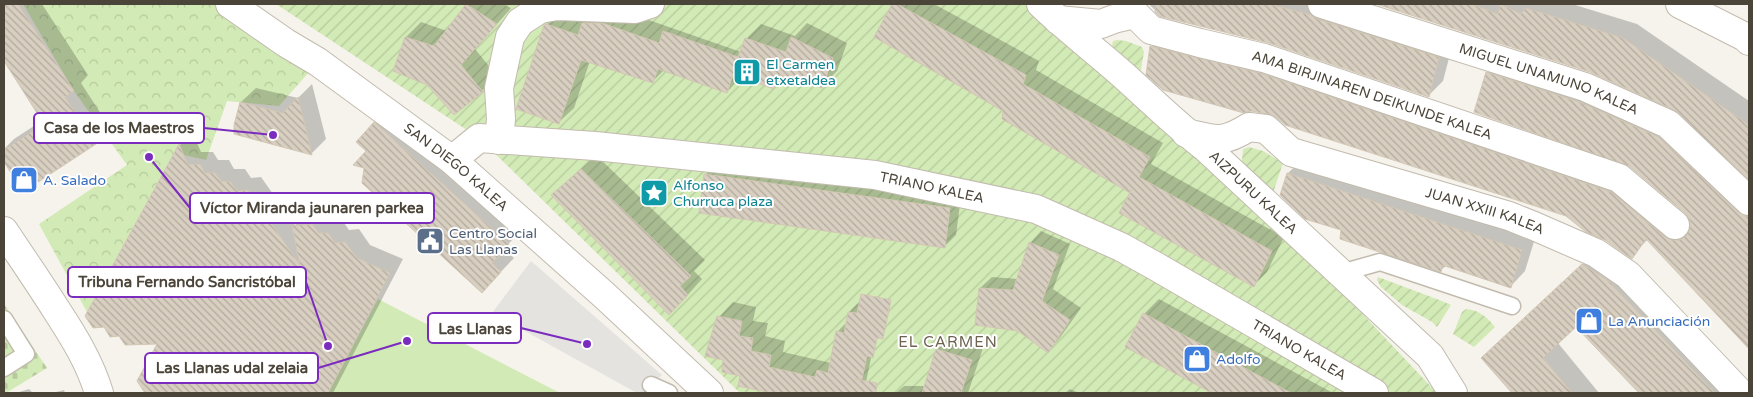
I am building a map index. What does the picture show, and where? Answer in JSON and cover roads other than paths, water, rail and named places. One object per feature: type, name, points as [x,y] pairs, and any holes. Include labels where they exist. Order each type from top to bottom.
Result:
[{"type":"street","name":"SAN DIEGO KALEA","points":[[230,4],[286,43],[318,62],[452,160],[709,393]]},
{"type":"street","points":[[499,140],[501,119],[499,88],[510,37],[520,22],[540,9],[557,6],[635,9],[650,4]]},
{"type":"street","name":"MIGUEL UNAMUNO KALEA","points":[[1322,4],[1585,87],[1668,124],[1749,201]]},
{"type":"street","points":[[1680,4],[1745,37],[1749,41]]},
{"type":"street","name":"AIZPURU KALEA","points":[[1050,12],[1123,74],[1186,133],[1206,148],[1430,356],[1453,393]]},
{"type":"street","name":"AMA BIRJINAREN DEIKUNDE KALEA","points":[[1050,12],[1101,24],[1135,14],[1152,30],[1264,58],[1619,178],[1675,225]]},
{"type":"street","name":"JUAN XXIII KALEA","points":[[1186,133],[1217,140],[1233,137],[1249,127],[1266,129],[1290,152],[1508,216],[1596,253],[1628,275],[1740,393]]},
{"type":"street","name":"TRIANO KALEA","points":[[452,160],[479,138],[595,146],[875,175],[1036,209],[1121,247],[1157,266],[1374,393]]},
{"type":"street","points":[[4,231],[77,342],[94,376],[99,393]]},
{"type":"lane","points":[[1341,273],[1380,262],[1512,306]]},
{"type":"lane","points":[[4,319],[26,354],[4,368]]},
{"type":"lane","points":[[651,385],[668,393]]},
{"type":"place","name":"El Carmen etxetaldea","points":[[747,72]]},
{"type":"place","name":"Casa de los Maestros","points":[[273,135]]},
{"type":"place","name":"Víctor Miranda jaunaren parkea","points":[[149,157]]},
{"type":"place","name":"A. Salado","points":[[24,180]]},
{"type":"place","name":"Alfonso Churruca plaza","points":[[654,193]]},
{"type":"place","name":"Centro Social Las Llanas","points":[[430,241]]},
{"type":"place","name":"La Anunciación","points":[[1589,321]]},
{"type":"place","name":"Las Llanas udal zelaia","points":[[407,341]]},
{"type":"place","name":"Las Llanas","points":[[587,344]]},
{"type":"place","name":"Tribuna Fernando Sancristóbal","points":[[328,346]]},
{"type":"place","name":"Adolfo","points":[[1197,359]]},
{"type":"district","name":"EL CARMEN","points":[[948,342]]}]
